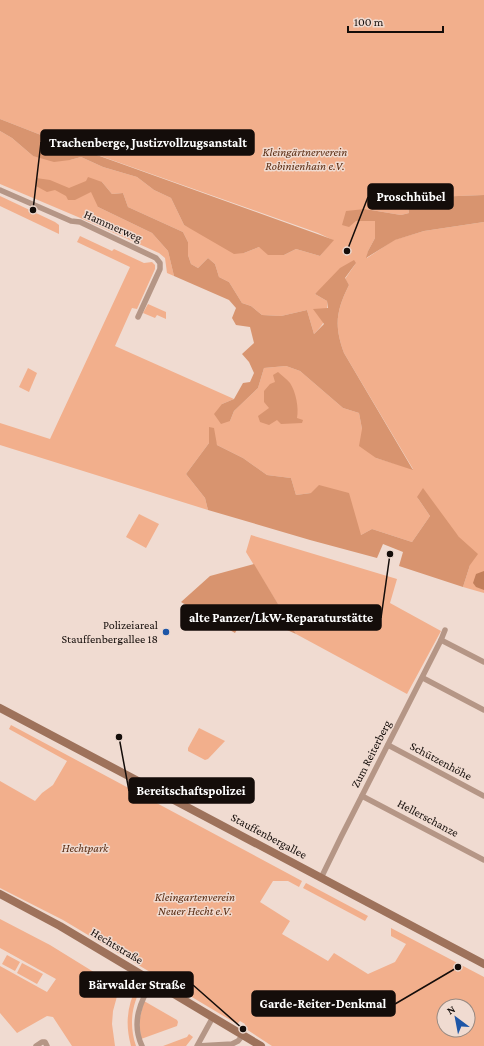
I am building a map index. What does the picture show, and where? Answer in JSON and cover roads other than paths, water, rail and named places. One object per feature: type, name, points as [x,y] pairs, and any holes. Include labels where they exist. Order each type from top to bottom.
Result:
[{"type":"main road","name":"Stauffenbergallee","points":[[0,708],[484,964]]},
{"type":"main road","name":"Hechtstraße","points":[[0,894],[60,926],[261,1046]]},
{"type":"street","name":"Hammerweg","points":[[0,190],[71,221],[80,222],[156,258],[160,263],[160,269],[138,317]]},
{"type":"street","name":"Zum Reiterberg","points":[[321,878],[340,837],[423,678],[445,630]]},
{"type":"street","points":[[441,640],[484,662]]},
{"type":"street","points":[[423,678],[484,710]]},
{"type":"street","name":"Schützenhöhe","points":[[388,745],[484,796]]},
{"type":"street","name":"Hellerschanze","points":[[362,796],[484,860]]},
{"type":"street","points":[[142,1046],[137,1032],[137,1019],[141,1002],[153,981]]},
{"type":"street","points":[[197,1046],[213,1017]]},
{"type":"street","points":[[197,1046],[232,1044],[238,1041],[243,1035]]},
{"type":"street","points":[[36,1046],[42,1042],[45,1042],[48,1046]]},
{"type":"place","name":"Trachenberge, Justizvollzugsanstalt","points":[[33,210]]},
{"type":"place","name":"Proschhübel","points":[[347,251]]},
{"type":"place","name":"alte Panzer/LkW-Reparaturstätte","points":[[390,554]]},
{"type":"place","name":"Polizeiareal Stauffenbergallee 18","points":[[166,632]]},
{"type":"place","name":"Bereitschaftspolizei","points":[[119,737]]},
{"type":"place","name":"Garde-Reiter-Denkmal","points":[[458,967]]},
{"type":"place","name":"Bärwalder Straße","points":[[243,1029]]},
{"type":"park label","name":"Kleingärtnerverein Robinienhain e.V.","points":[[305,159]]},
{"type":"park label","name":"Hechtpark","points":[[85,848]]},
{"type":"park label","name":"Kleingartenverein Neuer Hecht e.V.","points":[[195,904]]}]
